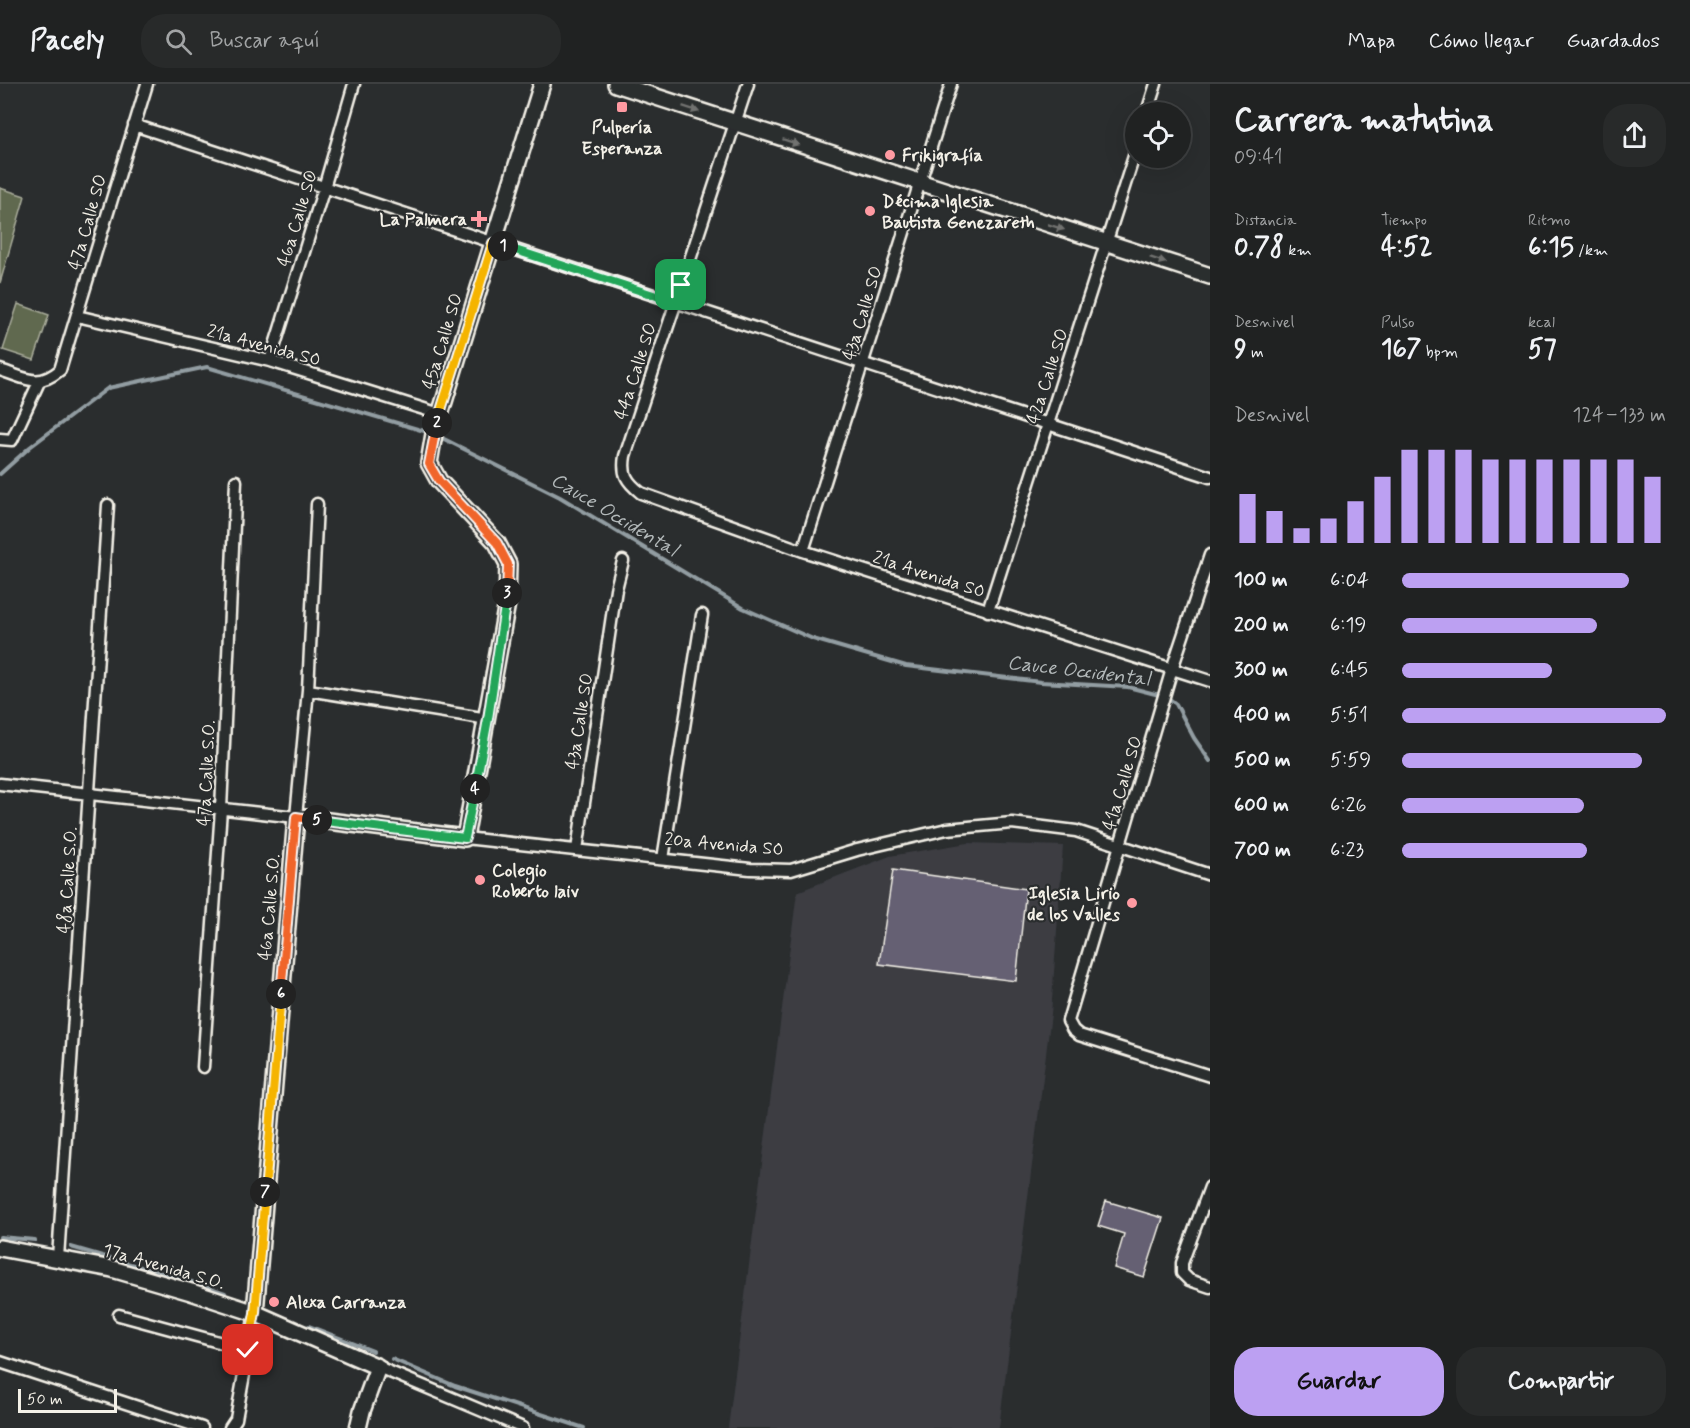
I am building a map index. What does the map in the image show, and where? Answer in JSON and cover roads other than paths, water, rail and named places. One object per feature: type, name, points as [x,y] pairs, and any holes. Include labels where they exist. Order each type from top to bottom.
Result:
[{"type":"street","name":"47a Calle SO","points":[[39,382],[47,381],[60,370],[147,84]]},
{"type":"street","name":"46a Calle SO","points":[[270,361],[354,84]]},
{"type":"street","name":"45a Calle SO","points":[[465,838],[507,603],[508,564],[497,543],[439,481],[429,464],[434,434],[542,84]]},
{"type":"street","points":[[615,84],[1210,276]]},
{"type":"street","name":"44a Calle SO","points":[[641,493],[628,483],[622,470],[748,84]]},
{"type":"street","name":"43a Calle SO","points":[[803,551],[951,84]]},
{"type":"street","points":[[1150,102],[1156,84]]},
{"type":"street","points":[[134,125],[1210,477]]},
{"type":"street","name":"42a Calle SO","points":[[988,611],[1130,168]]},
{"type":"street","name":"21a Avenida SO","points":[[77,316],[270,361],[440,414]]},
{"type":"street","points":[[0,370],[39,382],[12,440],[0,439]]},
{"type":"street","name":"47a Calle S.O.","points":[[204,1067],[221,809],[236,481]]},
{"type":"street","name":"21a Avenida SO","points":[[641,493],[803,551],[1210,681]]},
{"type":"street","name":"48a Calle S.O.","points":[[58,1258],[108,504]]},
{"type":"street","name":"46a Calle S.O.","points":[[255,1313],[308,690],[317,504]]},
{"type":"street","name":"41a Calle SO","points":[[1210,555],[1172,669],[1163,706],[1068,1021],[1079,1035],[1210,1076]]},
{"type":"street","name":"43a Calle SO","points":[[577,850],[616,589],[623,561]]},
{"type":"street","points":[[663,859],[702,615]]},
{"type":"street","points":[[308,690],[488,719]]},
{"type":"street","points":[[0,784],[296,817]]},
{"type":"street","name":"20a Avenida SO","points":[[296,817],[750,869],[791,870],[857,850],[947,829],[1012,823],[1076,831],[1210,875]]},
{"type":"street","points":[[1210,1187],[1182,1263],[1182,1273],[1189,1281],[1210,1287]]},
{"type":"street","name":"17a Avenida S.O.","points":[[0,1248],[112,1269],[191,1292],[255,1313],[378,1366]]},
{"type":"street","points":[[230,1428],[236,1419],[255,1313]]},
{"type":"street","points":[[119,1315],[248,1350]]},
{"type":"street","points":[[0,1362],[202,1428]]},
{"type":"street","points":[[358,1428],[378,1366],[500,1423],[523,1428]]},
{"type":"waterway","name":"Cauce Occidental","points":[[0,474],[30,447],[108,388],[207,367],[431,433]]},
{"type":"waterway","name":"Cauce Occidental","points":[[438,436],[560,497],[743,608],[813,639],[906,666],[1041,682],[1128,687],[1167,697],[1176,704],[1194,738],[1210,761]]},
{"type":"waterway","points":[[0,1237],[35,1240]]},
{"type":"waterway","points":[[71,1247],[225,1293]]},
{"type":"waterway","points":[[309,1326],[373,1351]]},
{"type":"waterway","points":[[392,1359],[455,1386],[584,1428]]},
{"type":"place","name":"Pulpería Esperanza","points":[[622,107]]},
{"type":"place","name":"Frikigrafía","points":[[890,155]]},
{"type":"place","name":"Décima Iglesia Bautista Genezareth","points":[[870,211]]},
{"type":"place","name":"La Palmera","points":[[479,219]]},
{"type":"place","name":"Colegio Roberto laiv","points":[[480,880]]},
{"type":"place","name":"Iglesia Lirio de los Valles","points":[[1132,903]]},
{"type":"place","name":"Alexa Carranza","points":[[274,1302]]}]
